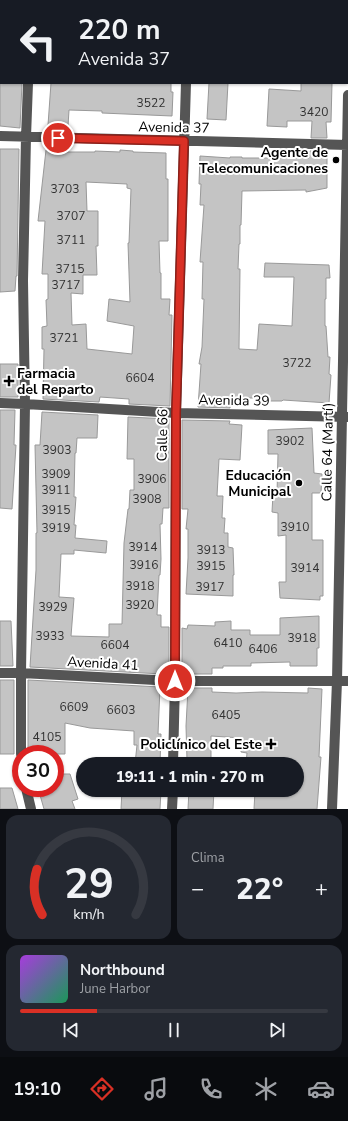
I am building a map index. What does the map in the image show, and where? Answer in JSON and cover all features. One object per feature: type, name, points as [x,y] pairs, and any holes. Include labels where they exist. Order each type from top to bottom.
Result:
[{"type":"street","points":[[21,745],[25,404],[23,281],[28,84]]},
{"type":"street","name":"Calle 66","points":[[173,757],[175,681],[176,413],[186,84]]},
{"type":"street","name":"Calle 64 (Martí)","points":[[332,809],[345,417],[348,95]]},
{"type":"street","name":"Avenida 37","points":[[0,136],[348,145]]},
{"type":"street","name":"Avenida 39","points":[[0,403],[176,413],[345,417]]},
{"type":"street","name":"Avenida 41","points":[[0,673],[175,681],[348,681]]},
{"type":"street","points":[[28,797],[31,809]]},
{"type":"street","points":[[172,797],[172,809]]},
{"type":"building","points":[[0,84],[22,84],[20,128],[0,126]]},
{"type":"building","points":[[51,84],[171,84],[171,92],[173,92],[172,116],[69,110],[68,126],[48,125]]},
{"type":"building","points":[[209,84],[228,84],[226,120],[207,119]]},
{"type":"building","points":[[301,84],[332,84],[331,122],[326,122],[327,138],[311,138],[312,121],[287,121],[287,127],[267,126],[269,89],[301,91]]},
{"type":"building","points":[[0,149],[19,149],[17,276],[15,291],[0,292]]},
{"type":"building","points":[[46,150],[67,150],[67,152],[120,152],[120,150],[166,153],[166,179],[168,179],[168,241],[159,241],[161,299],[170,299],[169,315],[172,315],[170,406],[129,404],[129,399],[100,397],[99,402],[43,399],[44,349],[42,349],[42,327],[47,326],[46,300],[48,299],[48,274],[42,274],[45,221],[38,221]],"holes":[[[86,182],[127,184],[127,188],[131,189],[128,243],[130,302],[109,299],[107,321],[134,326],[132,354],[87,349],[86,324],[72,325],[71,293],[83,294],[83,275],[97,275],[96,246],[98,246],[98,211],[87,211]]]},
{"type":"building","points":[[310,151],[327,151],[327,188],[306,192],[306,190],[242,191],[238,269],[240,269],[239,349],[257,350],[259,324],[292,326],[294,277],[264,277],[265,263],[329,265],[330,278],[326,278],[325,326],[328,357],[330,357],[329,374],[331,375],[329,403],[283,400],[266,401],[266,398],[231,398],[230,408],[198,407],[201,364],[199,364],[202,347],[204,299],[202,299],[203,262],[200,262],[204,205],[200,205],[200,156],[230,158],[309,158]]},
{"type":"building","name":"Farmacia del Reparto","points":[[0,364],[18,364],[18,397],[0,397]]},
{"type":"building","points":[[0,410],[15,410],[14,445],[16,445],[12,509],[0,508]]},
{"type":"building","points":[[42,412],[98,415],[97,438],[77,438],[75,453],[74,497],[76,497],[74,525],[76,525],[75,538],[107,541],[106,553],[74,550],[74,554],[61,554],[59,597],[74,598],[71,636],[109,637],[109,624],[122,624],[124,543],[130,490],[134,490],[134,459],[127,459],[128,417],[169,419],[169,508],[163,508],[162,524],[160,524],[161,559],[157,615],[161,615],[161,627],[169,627],[169,673],[163,674],[30,667],[37,533],[35,445],[40,445]]},
{"type":"building","points":[[182,420],[230,421],[229,424],[242,425],[240,460],[219,459],[217,496],[223,496],[222,518],[225,518],[224,533],[228,533],[228,547],[233,548],[233,596],[186,594],[188,529],[186,529],[188,509],[182,509]]},
{"type":"building","points":[[312,428],[314,473],[322,474],[321,493],[312,493],[312,540],[323,540],[323,596],[320,596],[320,600],[280,598],[279,582],[286,582],[286,535],[278,536],[278,513],[272,512],[273,494],[277,494],[278,454],[268,454],[268,430]]},
{"type":"building","points":[[319,616],[319,648],[317,648],[317,666],[290,666],[290,662],[251,663],[251,666],[223,666],[223,668],[212,668],[212,674],[182,673],[182,628],[187,629],[188,625],[215,626],[215,622],[231,621],[231,630],[250,630],[250,635],[280,635],[280,618]]},
{"type":"building","points":[[0,621],[11,621],[13,666],[0,666]]},
{"type":"building","points":[[0,680],[14,680],[14,745],[12,745],[12,754],[0,754]]},
{"type":"building","points":[[28,680],[160,687],[158,734],[161,734],[160,757],[136,757],[137,745],[134,745],[134,731],[90,728],[65,723],[65,754],[64,745],[28,745]]},
{"type":"building","points":[[188,688],[212,688],[212,692],[236,693],[308,693],[308,688],[322,689],[319,757],[321,757],[317,809],[254,809],[255,797],[304,797],[304,757],[247,757],[247,753],[241,752],[242,738],[211,736],[211,757],[187,757],[186,726]]},
{"type":"building","points":[[64,774],[70,774],[76,797],[78,799],[72,801],[75,809],[44,809],[41,797],[64,797]]},
{"type":"building","points":[[0,788],[12,788],[12,797],[15,797],[18,809],[0,809]]},
{"type":"building","points":[[122,797],[161,797],[160,809],[121,809]]},
{"type":"building","points":[[189,797],[214,797],[213,809],[188,809]]},
{"type":"place","name":"Agente de Telecomunicaciones","points":[[336,160]]},
{"type":"place","name":"Farmacia del Reparto","points":[[9,381]]},
{"type":"place","name":"Educación Municipal","points":[[299,483]]},
{"type":"place","name":"Policlínico del Este","points":[[271,744]]},
{"type":"route","points":[[58,138],[184,141],[176,413],[175,681]]}]
